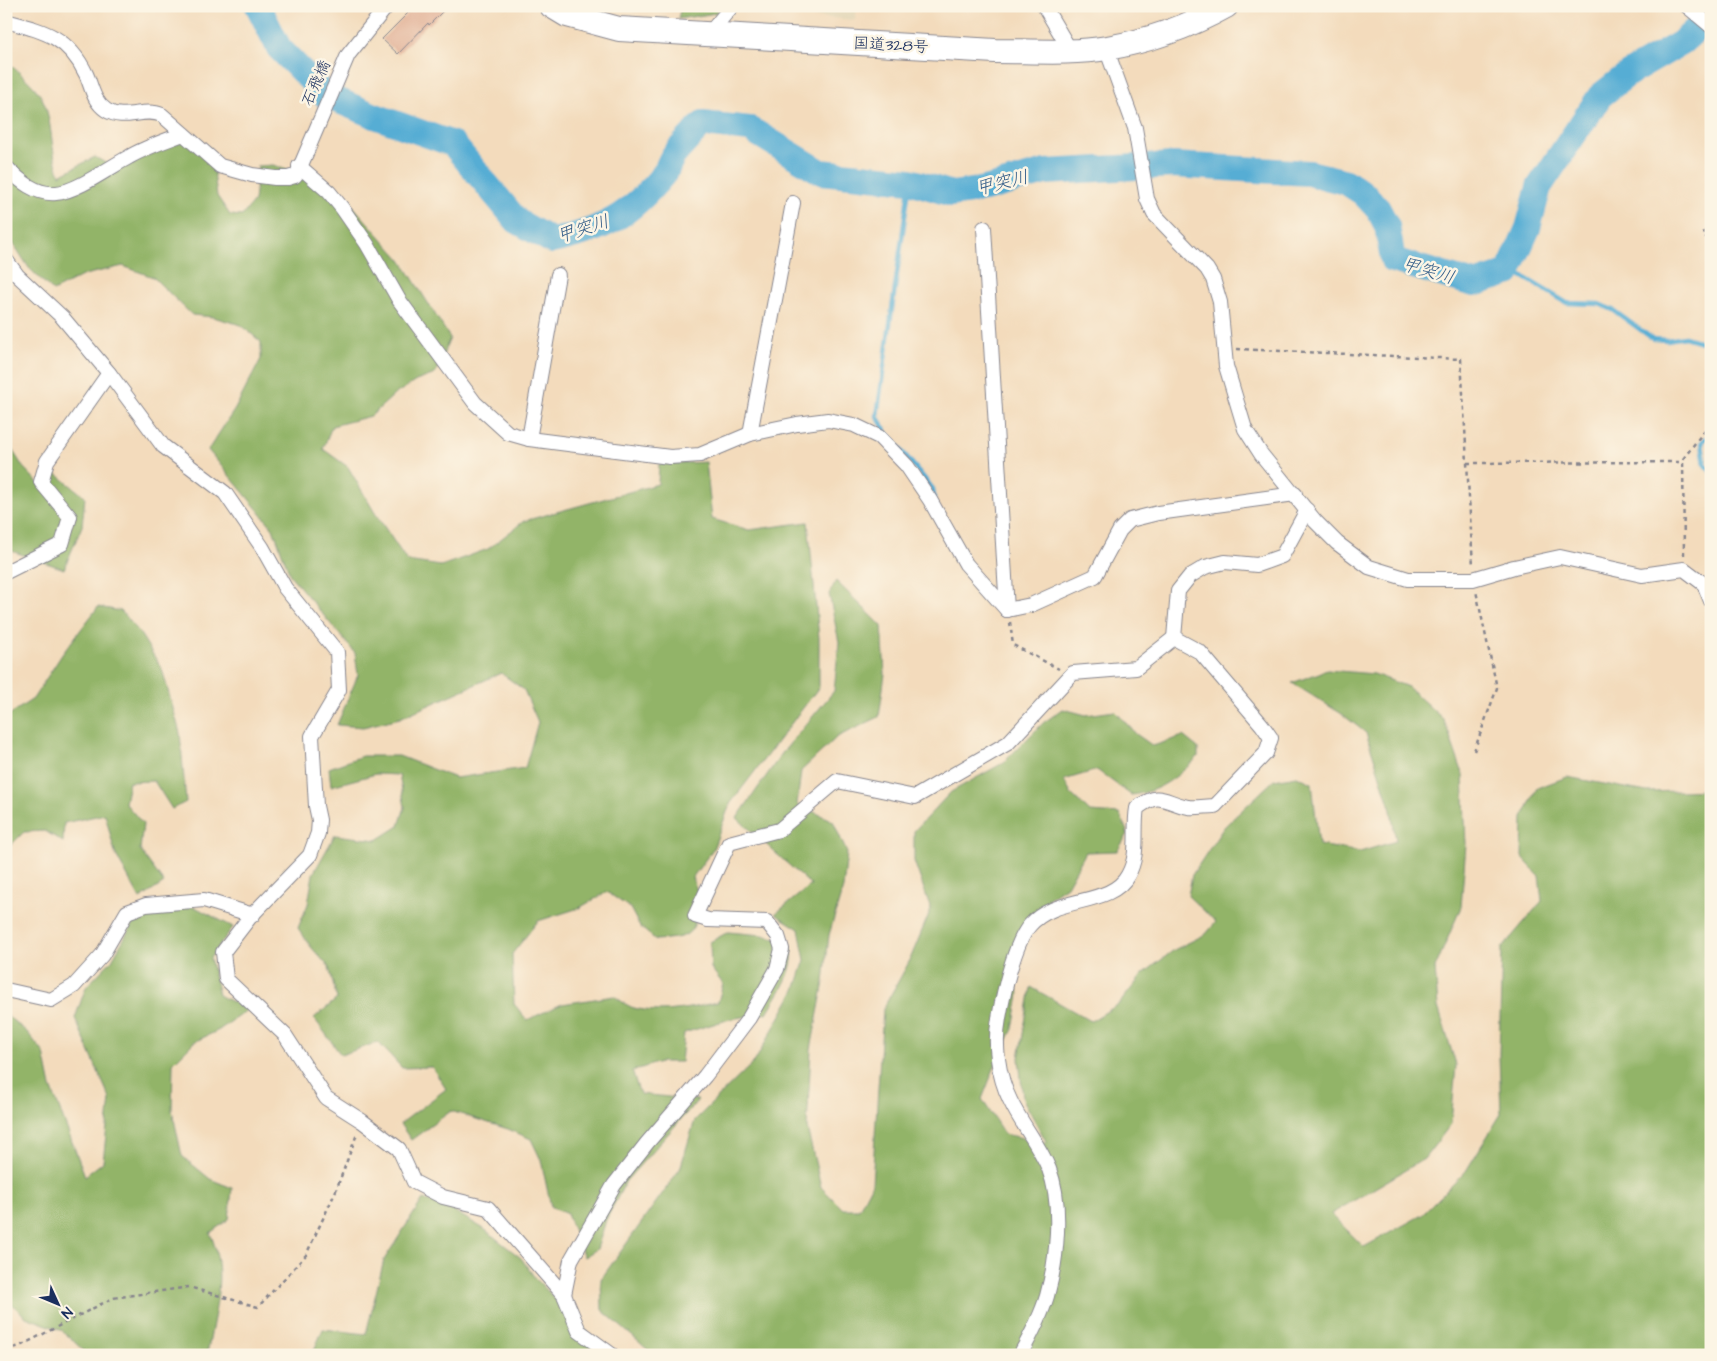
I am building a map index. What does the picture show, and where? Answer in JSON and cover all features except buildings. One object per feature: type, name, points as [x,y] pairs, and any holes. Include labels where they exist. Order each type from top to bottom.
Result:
[{"type":"highway","name":"国道328号","points":[[552,6],[567,15],[619,29],[995,51],[1106,48],[1171,31],[1205,18],[1226,6]]},
{"type":"street","name":"石飛橋","points":[[299,166],[348,55],[370,30],[387,6]]},
{"type":"street","points":[[708,35],[732,6]]},
{"type":"street","points":[[1044,6],[1070,50]]},
{"type":"street","points":[[1688,8],[1711,26]]},
{"type":"street","points":[[6,21],[55,37],[80,64],[93,94],[107,111],[117,115],[154,112],[162,115],[220,166],[233,170],[288,178],[295,176],[299,166],[329,192],[342,208],[367,244],[399,300],[475,402],[508,433],[529,439],[670,457],[700,455],[750,434],[828,420],[854,425],[879,437],[907,466],[930,500],[966,564],[1007,610]]},
{"type":"street","points":[[1106,48],[1111,68],[1135,128],[1141,154],[1147,199],[1154,214],[1207,269],[1213,279],[1220,302],[1226,366],[1245,429],[1261,454],[1296,494],[1307,510],[1338,543],[1369,567],[1408,579],[1473,579],[1514,567],[1560,557],[1642,575],[1684,569],[1704,584],[1711,601]]},
{"type":"street","points":[[6,167],[28,186],[40,192],[57,193],[83,183],[131,155],[183,134]]},
{"type":"street","points":[[750,434],[793,203]]},
{"type":"street","points":[[984,228],[1007,610]]},
{"type":"street","points":[[6,260],[18,275],[62,317],[109,373],[164,446],[225,494],[262,547],[285,588],[337,652],[339,690],[312,736],[316,806],[319,820],[318,833],[310,856],[253,915],[223,952],[226,979],[285,1035],[326,1098],[362,1121],[399,1149],[414,1182],[443,1197],[488,1208],[564,1295],[579,1331],[612,1355]]},
{"type":"street","points":[[529,439],[558,275]]},
{"type":"street","points":[[6,572],[62,544],[70,517],[42,482],[47,461],[109,373]]},
{"type":"street","points":[[1007,610],[1031,606],[1095,576],[1120,530],[1130,520],[1158,513],[1296,494]]},
{"type":"street","points":[[564,1295],[571,1260],[614,1185],[744,1026],[777,970],[782,949],[778,936],[767,922],[708,920],[695,916],[729,843],[780,830],[837,781],[915,797],[1008,743],[1072,674],[1136,668],[1174,638],[1178,591],[1190,576],[1205,567],[1225,562],[1258,565],[1282,556],[1307,510]]},
{"type":"street","points":[[1020,1355],[1047,1297],[1057,1235],[1055,1199],[1049,1170],[1030,1132],[1010,1101],[1002,1080],[997,1048],[1002,1003],[1008,978],[1020,944],[1030,926],[1046,912],[1067,903],[1105,896],[1128,876],[1136,854],[1137,808],[1151,798],[1166,799],[1189,807],[1215,806],[1266,753],[1271,738],[1200,652],[1174,638]]},
{"type":"street","points":[[6,990],[51,1000],[74,986],[102,955],[127,912],[146,905],[204,900],[253,915]]},
{"type":"path","points":[[1711,224],[1702,234],[1711,242]]},
{"type":"path","points":[[1224,348],[1461,359],[1473,579],[1497,688],[1474,751]]},
{"type":"path","points":[[1684,569],[1683,459],[1711,422]]},
{"type":"path","points":[[1467,463],[1683,462]]},
{"type":"path","points":[[1007,610],[1014,645],[1072,674]]},
{"type":"path","points":[[6,1350],[20,1346],[113,1298],[190,1287],[258,1307],[306,1255],[335,1193],[362,1121]]},
{"type":"shaded area","points":[[739,6],[857,6],[855,20],[735,10]]},
{"type":"green space","points":[[681,6],[722,6],[716,13],[678,19]]},
{"type":"green space","points":[[6,61],[39,93],[46,106],[60,175],[95,157],[116,169],[166,148],[190,134],[211,149],[217,196],[230,215],[242,216],[254,201],[258,166],[273,165],[333,184],[401,260],[450,338],[435,374],[416,381],[395,394],[371,416],[332,426],[323,449],[348,467],[375,513],[407,561],[441,566],[488,549],[524,521],[658,484],[659,464],[706,462],[712,519],[749,530],[808,522],[819,638],[819,687],[730,804],[713,849],[692,878],[702,902],[692,929],[677,938],[656,940],[640,927],[630,908],[607,892],[579,908],[538,921],[512,954],[514,1004],[527,1020],[562,1004],[614,996],[631,1007],[655,1011],[676,1010],[718,1002],[723,984],[711,968],[710,942],[728,932],[763,935],[790,943],[792,961],[790,970],[767,1013],[730,1019],[684,1033],[681,1062],[660,1062],[632,1071],[640,1094],[698,1100],[626,1181],[606,1220],[597,1249],[584,1257],[567,1214],[551,1207],[541,1160],[531,1139],[508,1129],[451,1111],[411,1140],[400,1124],[446,1089],[432,1067],[402,1068],[378,1042],[341,1055],[314,1018],[337,999],[329,967],[311,947],[298,928],[308,904],[313,874],[335,835],[377,840],[399,826],[405,807],[399,775],[376,774],[331,786],[329,768],[362,756],[399,756],[455,778],[525,768],[538,722],[524,690],[501,673],[400,718],[363,727],[337,725],[358,675],[355,653],[290,575],[273,528],[208,450],[235,409],[261,359],[261,342],[241,325],[213,317],[192,315],[153,277],[123,266],[84,275],[53,291],[29,268],[6,232]]},
{"type":"green space","points":[[6,440],[23,467],[42,487],[54,472],[85,497],[82,526],[64,569],[6,549]]},
{"type":"green space","points":[[836,581],[882,626],[885,674],[879,717],[837,737],[801,771],[797,804],[833,821],[847,853],[843,888],[829,935],[824,982],[811,1049],[807,1128],[821,1187],[843,1209],[859,1209],[872,1184],[883,1009],[909,962],[931,909],[914,861],[914,831],[951,792],[1003,763],[1043,723],[1063,709],[1086,715],[1115,711],[1136,734],[1153,746],[1183,736],[1198,748],[1198,757],[1183,771],[1151,791],[1131,795],[1097,770],[1064,780],[1071,794],[1090,812],[1120,814],[1128,834],[1117,851],[1086,852],[1067,886],[1049,898],[1034,919],[1011,961],[1019,994],[1013,1029],[997,1061],[982,1099],[1004,1134],[1047,1143],[1023,1099],[1019,1058],[1031,987],[1091,1021],[1119,1004],[1143,974],[1174,950],[1206,934],[1216,922],[1188,896],[1192,875],[1224,827],[1274,780],[1297,776],[1312,783],[1319,845],[1360,852],[1396,841],[1391,810],[1366,733],[1342,714],[1292,683],[1327,670],[1374,674],[1408,687],[1444,720],[1463,774],[1466,844],[1461,907],[1435,968],[1438,1007],[1456,1065],[1451,1124],[1424,1159],[1331,1214],[1364,1247],[1422,1215],[1466,1171],[1501,1114],[1499,1054],[1502,948],[1542,901],[1539,876],[1522,857],[1523,817],[1537,788],[1567,777],[1647,792],[1711,790],[1711,1355],[654,1355],[602,1310],[601,1279],[680,1169],[695,1120],[755,1061],[795,990],[805,960],[799,929],[775,914],[811,885],[737,818],[783,752],[834,691],[839,642],[829,594]]},
{"type":"green space","points":[[98,607],[121,611],[139,632],[162,669],[180,733],[186,802],[172,809],[154,781],[129,782],[125,803],[143,824],[140,850],[164,883],[140,899],[115,853],[105,814],[64,823],[63,842],[45,831],[24,832],[6,850],[6,717],[33,699],[63,653]]},
{"type":"green space","points":[[163,906],[195,907],[233,927],[210,958],[219,995],[247,1010],[219,1030],[194,1042],[173,1063],[172,1110],[182,1156],[210,1179],[232,1188],[229,1219],[210,1233],[218,1263],[219,1278],[216,1308],[207,1355],[88,1355],[63,1331],[26,1317],[6,1299],[6,1015],[27,1032],[44,1053],[51,1087],[85,1176],[103,1162],[110,1099],[75,1018],[86,987],[112,960],[134,921]]},
{"type":"green space","points":[[423,1199],[447,1207],[484,1229],[521,1258],[535,1278],[610,1355],[312,1355],[323,1329],[366,1334],[384,1260]]},
{"type":"waterway","name":"甲突川","points":[[258,6],[279,48],[325,95],[375,116],[453,144],[517,221],[552,241],[586,232],[627,211],[665,173],[674,155],[703,124],[750,129],[821,172],[910,181],[952,194],[985,189],[1045,172],[1174,165],[1309,173],[1346,182],[1363,193],[1378,209],[1387,226],[1393,260],[1474,284],[1508,273],[1528,228],[1539,187],[1600,96],[1628,74],[1681,43],[1711,16]]},
{"type":"waterway","points":[[910,181],[877,416],[887,433],[933,489],[934,497]]},
{"type":"waterway","points":[[1510,269],[1567,303],[1599,304],[1613,310],[1653,339],[1667,340],[1685,337],[1711,345]]},
{"type":"waterway","points":[[1711,434],[1702,442],[1705,465],[1711,472]]}]
